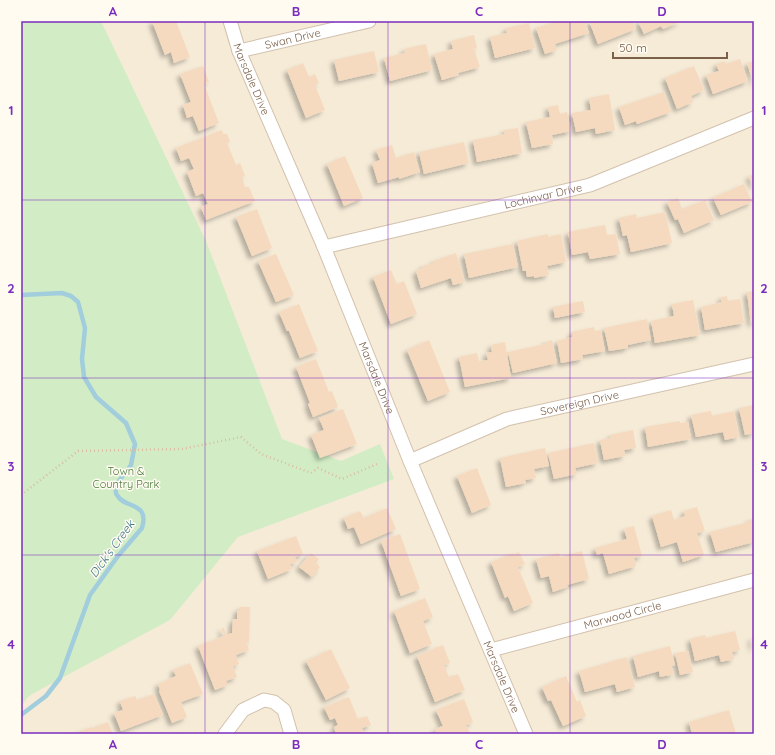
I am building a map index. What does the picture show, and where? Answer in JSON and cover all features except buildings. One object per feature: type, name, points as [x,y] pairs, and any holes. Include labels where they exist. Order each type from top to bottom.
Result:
[{"type":"street","name":"Marsdale Drive","points":[[230,21],[239,52],[324,247],[410,461],[526,734]]},
{"type":"street","name":"Swan Drive","points":[[239,52],[369,21]]},
{"type":"street","name":"Lochinvar Drive","points":[[324,247],[590,185],[754,118]]},
{"type":"street","name":"Sovereign Drive","points":[[410,461],[507,419],[754,364]]},
{"type":"street","name":"Marwood Circle","points":[[491,650],[754,580]]},
{"type":"street","points":[[225,734],[243,710],[264,700],[274,702],[284,710],[291,734]]},
{"type":"path","points":[[21,495],[78,451],[182,449],[241,437],[262,454],[311,473],[318,468],[342,479],[377,464]]},
{"type":"shaded area","points":[[21,21],[754,21],[754,734],[21,734]]},
{"type":"green space","name":"Town & Country Park","points":[[21,21],[101,21],[206,241],[282,439],[341,461],[380,444],[394,479],[238,537],[170,620],[32,694],[27,698],[21,707]]},
{"type":"waterway","name":"Dick's Creek","points":[[21,295],[62,293],[71,296],[78,302],[85,328],[82,359],[84,377],[96,397],[126,423],[135,444],[131,465],[115,486],[116,494],[120,499],[139,509],[144,519],[142,528],[118,556],[90,595],[60,678],[46,696],[21,715]]}]
